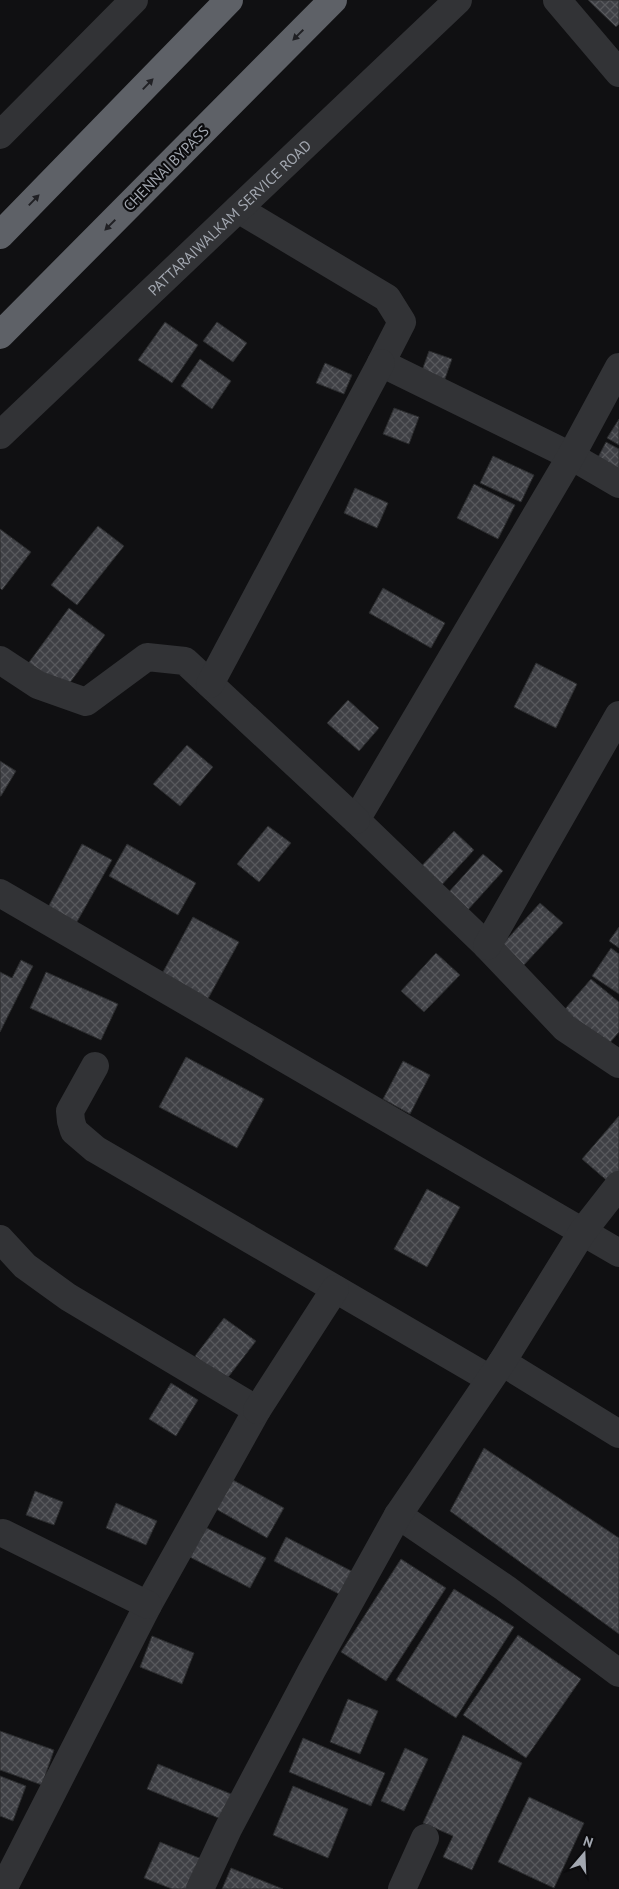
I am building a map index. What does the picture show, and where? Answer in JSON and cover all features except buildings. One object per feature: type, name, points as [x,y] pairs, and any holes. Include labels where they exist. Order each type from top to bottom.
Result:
[{"type":"highway","points":[[0,235],[229,0]]},
{"type":"highway","name":"CHENNAI BYPASS","points":[[0,335],[332,0]]},
{"type":"street","points":[[0,135],[134,0]]},
{"type":"street","name":"PATTARAIWALKAM SERVICE ROAD","points":[[0,435],[458,0]]},
{"type":"street","points":[[557,0],[619,74]]},
{"type":"street","points":[[210,684],[402,322],[387,298],[238,209]]},
{"type":"street","points":[[381,363],[570,456],[619,484]]},
{"type":"street","points":[[356,820],[570,456],[619,367]]},
{"type":"street","points":[[0,660],[38,685],[86,702],[147,658],[185,661],[356,820],[487,946],[564,1028],[618,1060]]},
{"type":"street","points":[[487,946],[619,715]]},
{"type":"street","points":[[0,893],[619,1253]]},
{"type":"street","points":[[95,1066],[70,1111],[70,1121],[74,1131],[95,1149],[335,1289],[619,1434]]},
{"type":"street","points":[[200,1889],[228,1829],[312,1670],[398,1515],[496,1370],[583,1232],[619,1184]]},
{"type":"street","points":[[0,1239],[25,1266],[68,1297],[257,1410]]},
{"type":"street","points":[[3,1889],[148,1604],[257,1410],[335,1289]]},
{"type":"street","points":[[398,1515],[505,1588],[619,1673]]},
{"type":"street","points":[[3,1532],[148,1604]]},
{"type":"street","points":[[402,1889],[425,1838]]}]
